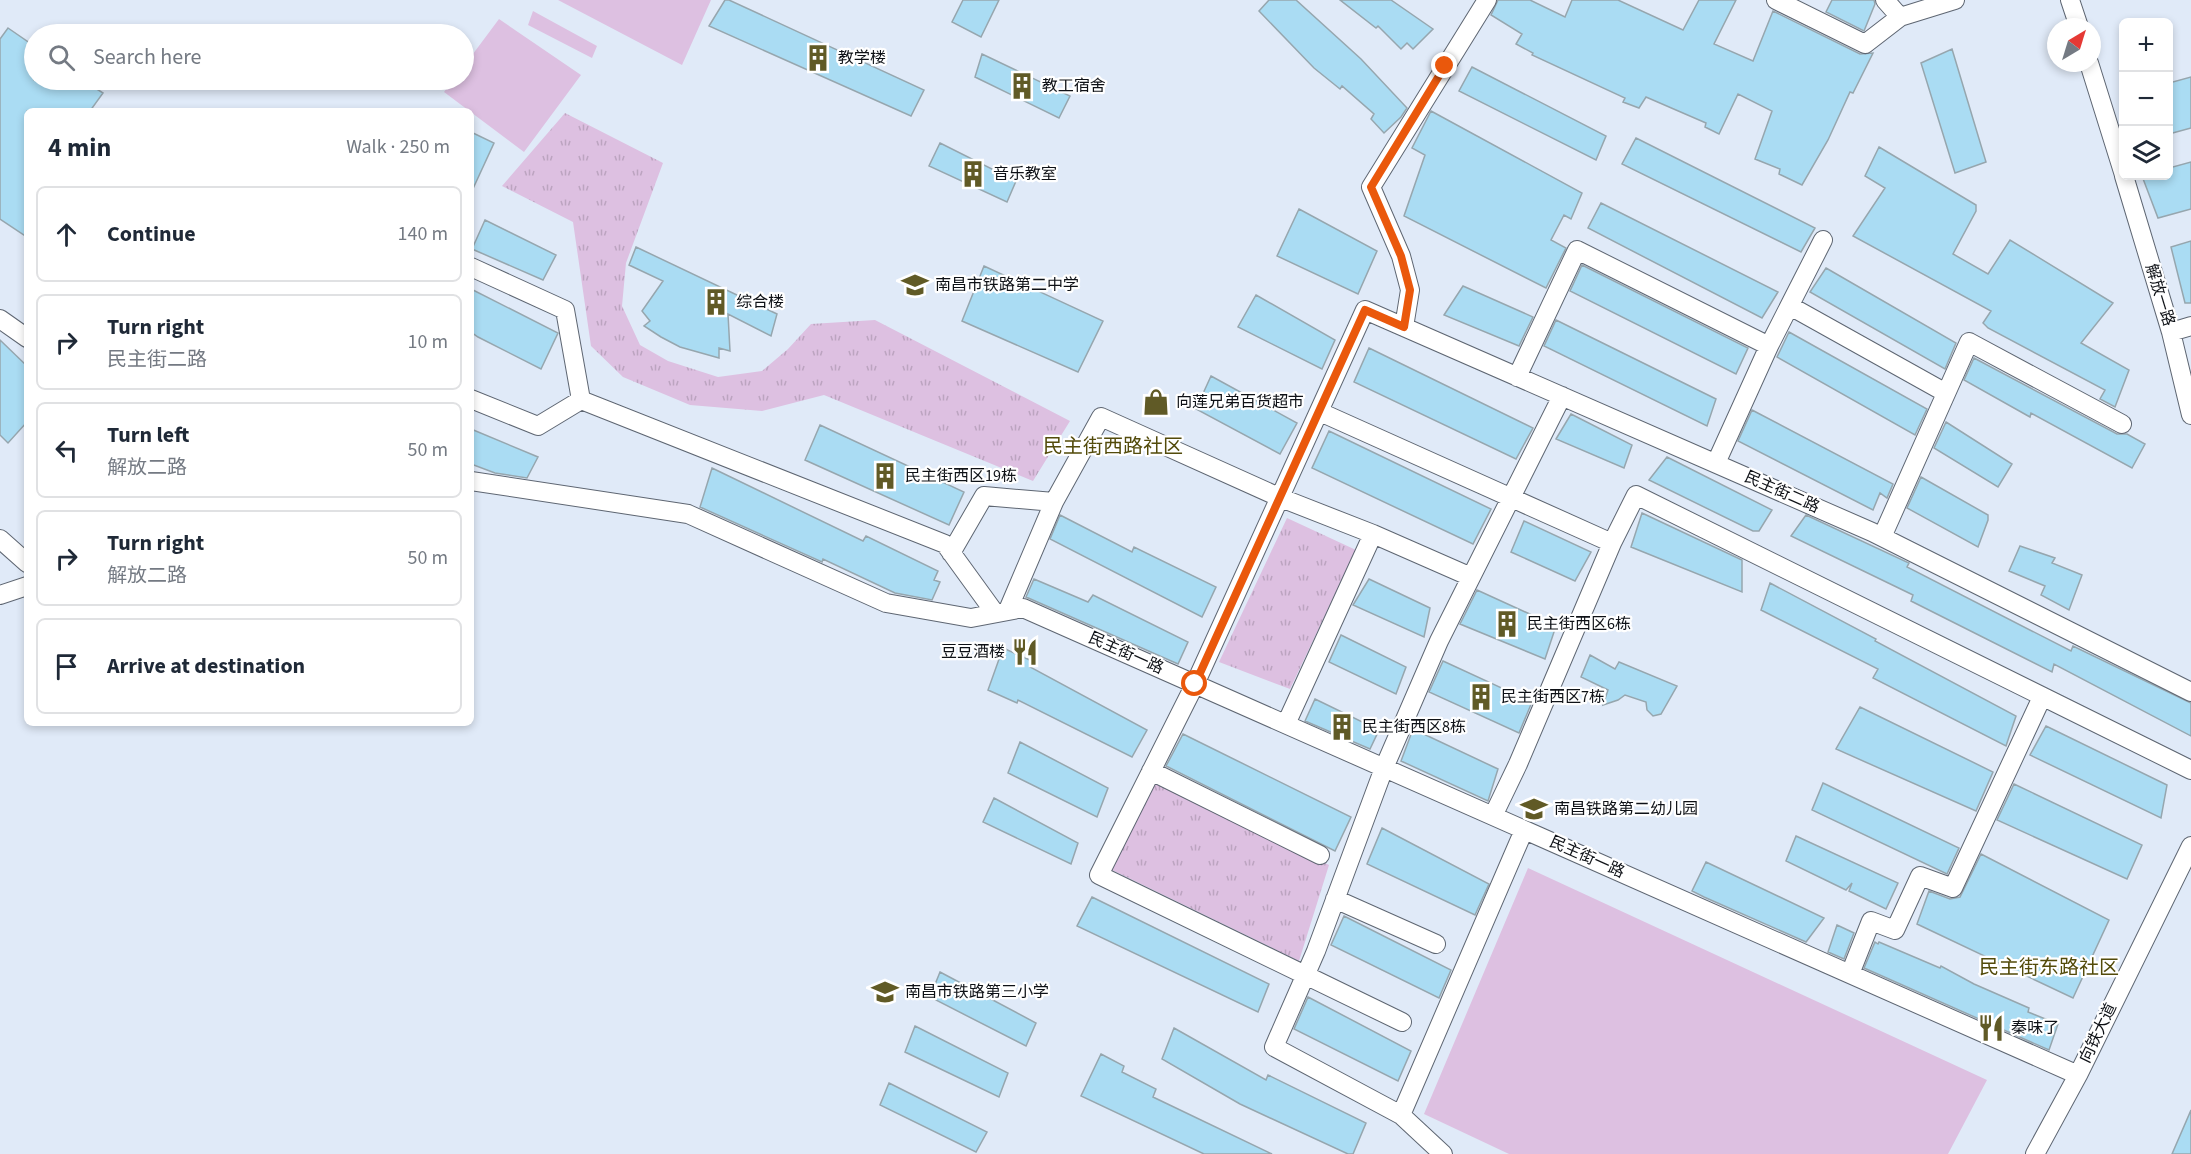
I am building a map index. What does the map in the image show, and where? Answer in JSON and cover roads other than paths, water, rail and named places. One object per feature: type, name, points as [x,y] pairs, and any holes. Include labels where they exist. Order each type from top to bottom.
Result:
[{"type":"street","points":[[1404,327],[1410,290],[1401,256],[1371,187],[1487,0]]},
{"type":"street","points":[[1776,0],[1865,44],[1900,17],[1955,0]]},
{"type":"street","points":[[1886,0],[1900,17]]},
{"type":"street","points":[[2070,0],[2076,18]]},
{"type":"street","name":"解放一路","points":[[2093,72],[2119,159]]},
{"type":"street","name":"解放一路","points":[[2125,180],[2171,332],[2191,415]]},
{"type":"street","points":[[1716,463],[1769,346],[1823,240]]},
{"type":"street","points":[[1517,377],[1577,250],[1769,346]]},
{"type":"street","points":[[474,268],[565,310],[581,400]]},
{"type":"street","points":[[1790,306],[1946,393]]},
{"type":"street","name":"民主街二路","points":[[1320,411],[1365,310],[1882,537],[2191,692]]},
{"type":"street","points":[[0,319],[24,336]]},
{"type":"street","points":[[2171,332],[2191,326]]},
{"type":"street","points":[[1882,537],[1970,342],[2122,424]]},
{"type":"street","points":[[1443,1154],[1401,1115],[1274,1047],[1305,976],[1384,768],[1439,641],[1562,396]]},
{"type":"street","points":[[474,400],[538,426],[581,400]]},
{"type":"street","points":[[581,400],[945,544],[1001,612],[1054,502],[1101,417],[1281,498],[1373,534],[1471,577]]},
{"type":"street","points":[[1402,1022],[1099,875],[1195,684],[1320,411],[1612,543]]},
{"type":"street","name":"民主街一路","points":[[474,481],[688,514],[886,603],[971,618],[1023,608],[2078,1075]]},
{"type":"street","points":[[1493,816],[1518,764],[1612,543],[1636,495],[2191,770]]},
{"type":"street","points":[[951,553],[984,496],[1054,502]]},
{"type":"street","points":[[1286,724],[1373,534]]},
{"type":"street","points":[[0,539],[24,559]]},
{"type":"street","points":[[0,595],[24,587]]},
{"type":"street","points":[[1850,974],[1871,921],[1895,930],[1920,876],[1953,888],[2043,697]]},
{"type":"street","points":[[1151,771],[1320,855]]},
{"type":"street","points":[[1401,1115],[1524,830]]},
{"type":"street","name":"向铁大道","points":[[2035,1154],[2078,1075],[2191,846]]},
{"type":"street","points":[[1335,899],[1436,944]]},
{"type":"place","name":"教学楼","points":[[818,58]]},
{"type":"place","name":"教工宿舍","points":[[1022,86]]},
{"type":"place","name":"音乐教室","points":[[973,174]]},
{"type":"place","name":"南昌市铁路第二中学","points":[[915,285]]},
{"type":"place","name":"综合楼","points":[[716,302]]},
{"type":"place","name":"向莲兄弟百货超市","points":[[1156,402]]},
{"type":"place","name":"民主街西区19栋","points":[[885,476]]},
{"type":"place","name":"民主街西区6栋","points":[[1507,624]]},
{"type":"place","name":"豆豆酒楼","points":[[1025,652]]},
{"type":"place","name":"民主街西区7栋","points":[[1481,697]]},
{"type":"place","name":"民主街西区8栋","points":[[1342,727]]},
{"type":"place","name":"南昌铁路第二幼儿园","points":[[1534,809]]},
{"type":"place","name":"南昌市铁路第三小学","points":[[885,992]]},
{"type":"place","name":"秦味了","points":[[1991,1028]]},
{"type":"district","name":"民主街西路社区","points":[[1113,447]]},
{"type":"district","name":"民主街东路社区","points":[[2049,968]]}]
